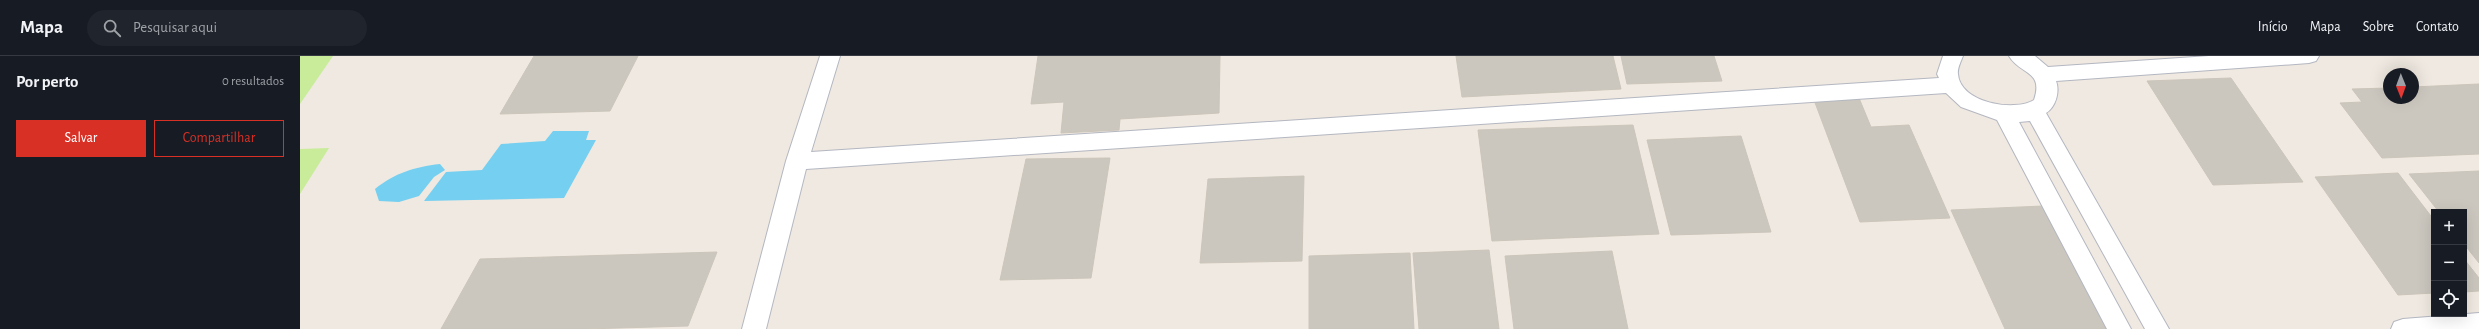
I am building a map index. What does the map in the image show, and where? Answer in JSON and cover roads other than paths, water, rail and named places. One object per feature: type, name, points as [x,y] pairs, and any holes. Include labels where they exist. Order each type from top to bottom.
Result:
[{"type":"street","points":[[754,329],[797,162],[830,56]]},
{"type":"street","points":[[1953,56],[1948,64],[1947,74],[1951,85],[1960,96],[1973,105],[2005,115],[2021,115],[2034,111],[2044,104],[2048,96],[2048,85],[2034,65],[2019,56]]},
{"type":"street","points":[[2042,75],[2309,56]]},
{"type":"street","points":[[797,162],[1951,85]]},
{"type":"street","points":[[2034,111],[2157,329]]},
{"type":"street","points":[[2005,115],[2118,329]]},
{"type":"street","points":[[2403,329],[2479,323]]},
{"type":"water","points":[[553,131],[589,131],[586,140],[596,140],[564,198],[424,201],[446,172],[482,170],[501,144],[545,141]]},
{"type":"water","points":[[440,164],[445,170],[434,177],[419,196],[399,202],[379,201],[375,189],[382,183],[413,169]]}]
